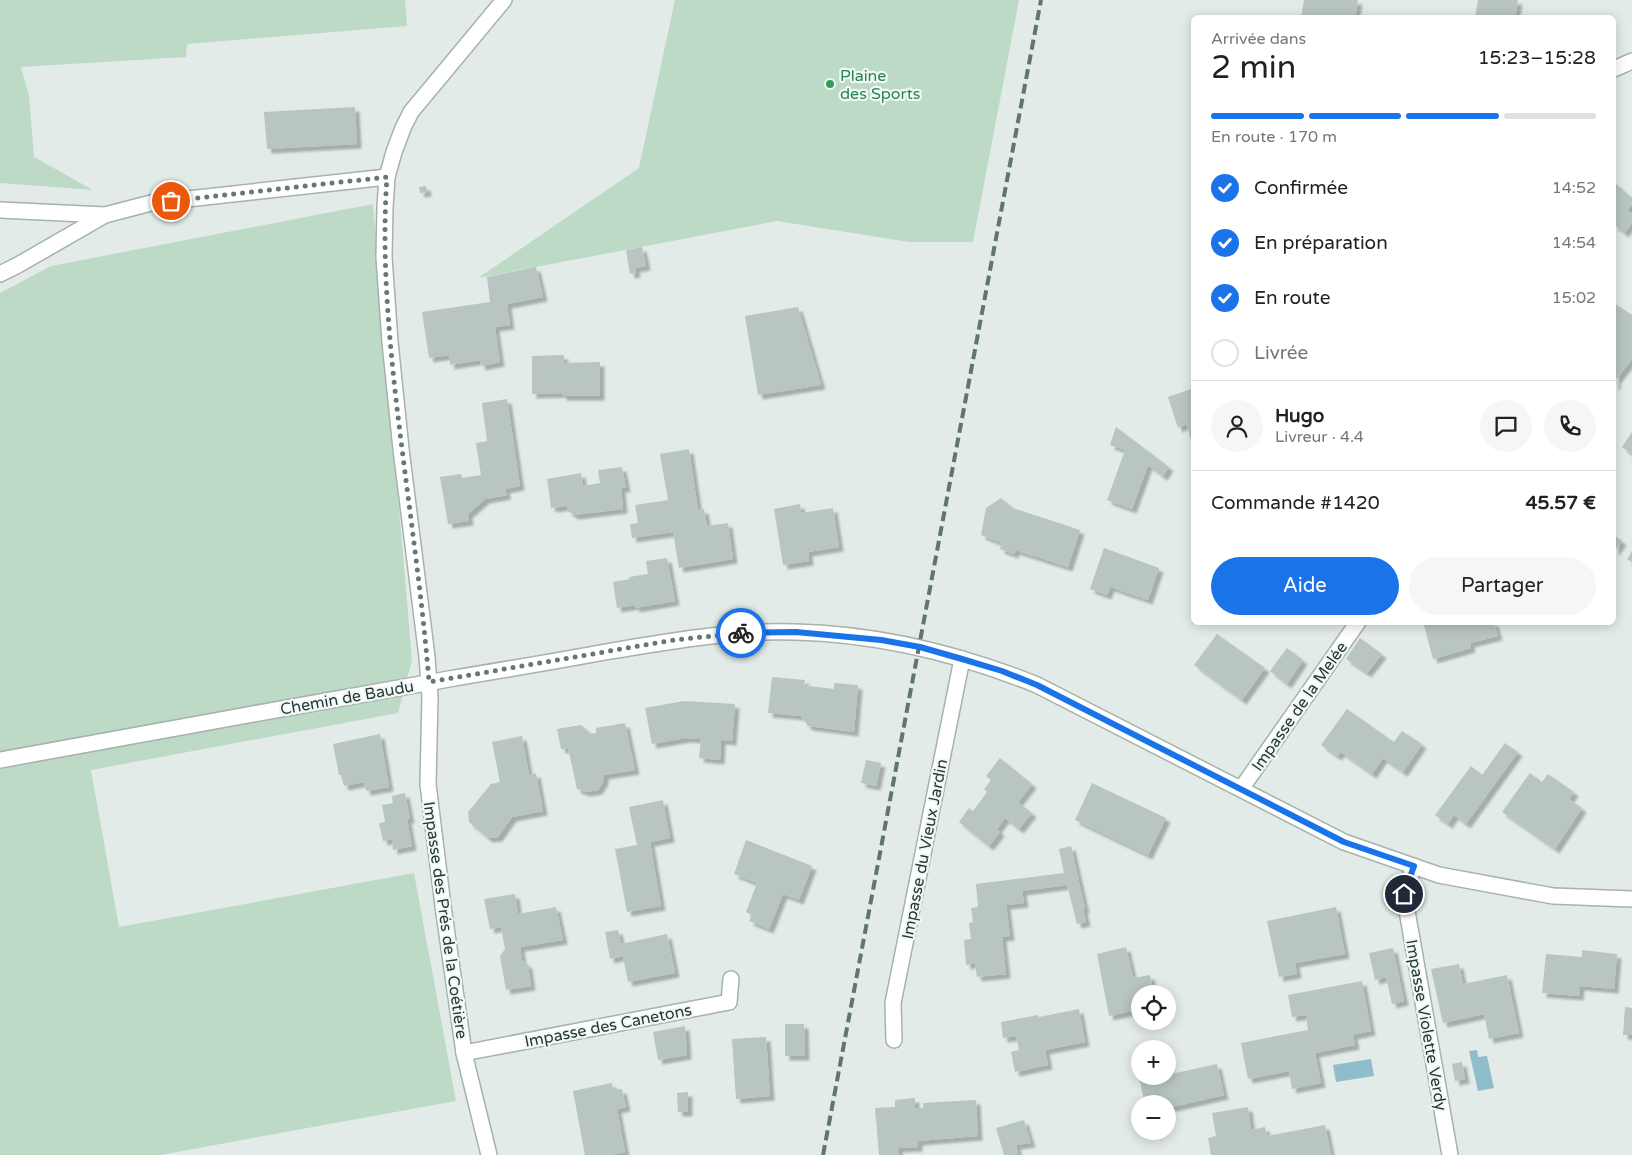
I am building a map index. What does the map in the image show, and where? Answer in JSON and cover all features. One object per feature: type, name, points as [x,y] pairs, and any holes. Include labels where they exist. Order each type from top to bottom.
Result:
[{"type":"street","name":"Impasse des Prés de la Coétière","points":[[489,1155],[464,1053],[428,784],[429,682],[390,342],[384,257],[387,177],[403,128],[412,112],[504,0]]},
{"type":"street","points":[[1616,68],[1632,61]]},
{"type":"street","points":[[0,274],[105,215],[151,203],[387,177]]},
{"type":"street","points":[[0,210],[105,215]]},
{"type":"street","name":"Impasse de la Melée","points":[[1241,789],[1356,625]]},
{"type":"street","name":"Chemin de Baudu","points":[[0,760],[429,682],[674,640],[744,633],[796,632],[881,640],[920,647],[1002,671],[1037,685],[1344,842],[1439,875],[1553,896],[1632,899]]},
{"type":"street","name":"Impasse du Vieux Jardin","points":[[894,1040],[893,1003],[962,659]]},
{"type":"street","name":"Impasse Violette Verdy","points":[[1414,866],[1404,894],[1450,1155]]},
{"type":"street","name":"Impasse des Canetons","points":[[464,1053],[729,1002],[731,979]]},
{"type":"green space","points":[[0,0],[405,0],[407,26],[187,44],[186,57],[21,67],[29,96],[34,157],[93,190],[0,183]]},
{"type":"green space","name":"Plaine des Sports","points":[[675,0],[1019,0],[973,242],[909,242],[777,221],[478,278],[639,168]]},
{"type":"green space","points":[[373,204],[412,660],[398,713],[91,770],[119,927],[414,873],[456,1101],[160,1155],[0,1155],[0,293],[51,266]]},
{"type":"water","points":[[1477,1050],[1478,1057],[1487,1056],[1494,1088],[1478,1091],[1469,1051]]},
{"type":"water","points":[[1371,1059],[1374,1076],[1336,1082],[1333,1065]]},
{"type":"building","points":[[1304,0],[1358,0],[1356,15],[1302,15]]},
{"type":"building","points":[[1478,0],[1518,0],[1516,15],[1476,15]]},
{"type":"building","points":[[355,107],[357,144],[267,149],[264,112]]},
{"type":"building","points":[[1616,184],[1632,198],[1632,205],[1627,210],[1632,214],[1632,223],[1624,233],[1616,226]]},
{"type":"building","points":[[426,186],[427,192],[420,193],[419,187]]},
{"type":"building","points":[[642,247],[646,266],[635,268],[636,273],[630,274],[626,250]]},
{"type":"building","points":[[536,267],[543,297],[507,304],[510,325],[495,327],[500,362],[481,366],[480,360],[450,365],[449,355],[429,358],[422,312],[490,302],[487,277]]},
{"type":"building","points":[[1616,304],[1632,315],[1632,359],[1616,380]]},
{"type":"building","points":[[798,307],[821,385],[758,395],[745,316]]},
{"type":"building","points":[[564,355],[564,363],[600,362],[600,396],[562,396],[562,393],[532,394],[532,356]]},
{"type":"building","points":[[1191,389],[1191,440],[1186,424],[1178,428],[1168,397]]},
{"type":"building","points":[[507,399],[520,486],[505,489],[507,495],[485,499],[468,514],[469,521],[448,524],[440,477],[461,474],[462,478],[481,475],[476,443],[487,441],[482,403]]},
{"type":"building","points":[[1116,427],[1169,467],[1163,476],[1148,465],[1132,509],[1107,500],[1125,450],[1110,445]]},
{"type":"building","points":[[1632,432],[1632,454],[1622,447]]},
{"type":"building","points":[[689,449],[698,510],[704,509],[707,526],[728,523],[733,559],[679,568],[673,532],[632,538],[630,524],[638,523],[635,505],[668,500],[660,454]]},
{"type":"building","points":[[622,467],[626,488],[621,488],[623,509],[574,515],[568,511],[567,506],[551,508],[547,479],[581,473],[583,486],[600,483],[598,470]]},
{"type":"building","points":[[1001,498],[1013,508],[1080,530],[1068,567],[1015,550],[1014,554],[1000,549],[1002,543],[981,535],[986,508]]},
{"type":"building","points":[[800,504],[801,513],[833,508],[839,547],[808,552],[809,561],[783,565],[774,509]]},
{"type":"building","points":[[1616,536],[1622,541],[1616,549]]},
{"type":"building","points":[[1104,548],[1159,568],[1148,600],[1110,587],[1107,595],[1090,589]]},
{"type":"building","points":[[1632,551],[1632,562],[1627,559]]},
{"type":"building","points":[[667,558],[675,601],[635,608],[635,605],[617,608],[613,582],[648,574],[646,561]]},
{"type":"building","points":[[1424,625],[1495,625],[1498,636],[1470,643],[1471,648],[1433,659]]},
{"type":"building","points":[[1217,634],[1265,668],[1242,700],[1194,665]]},
{"type":"building","points":[[1360,638],[1382,654],[1367,673],[1346,659]]},
{"type":"building","points":[[1287,648],[1303,660],[1287,684],[1270,671]]},
{"type":"building","points":[[772,677],[805,680],[804,686],[834,689],[834,683],[858,685],[854,732],[808,726],[801,716],[768,713]]},
{"type":"building","points":[[684,701],[735,704],[732,741],[721,740],[720,760],[699,758],[701,739],[686,738],[652,744],[645,708]]},
{"type":"building","points":[[1347,709],[1394,742],[1402,731],[1422,744],[1403,772],[1383,758],[1372,774],[1341,752],[1337,756],[1321,745]]},
{"type":"building","points":[[625,723],[635,770],[604,775],[604,780],[598,790],[586,792],[577,789],[568,748],[561,749],[557,729],[581,725],[587,730],[588,734],[596,733],[596,728]]},
{"type":"building","points":[[380,734],[389,787],[366,791],[364,782],[344,786],[341,775],[339,775],[333,744]]},
{"type":"building","points":[[522,736],[529,775],[536,773],[543,811],[512,817],[498,837],[488,838],[469,822],[468,812],[491,784],[500,782],[492,742]]},
{"type":"building","points":[[1505,743],[1518,752],[1466,824],[1454,815],[1448,824],[1435,815],[1471,766],[1482,775]]},
{"type":"building","points":[[1000,758],[1032,784],[1018,802],[1032,813],[1019,829],[1005,818],[997,829],[1000,832],[989,846],[959,822],[969,808],[973,811],[987,792],[984,789],[991,780],[986,776]]},
{"type":"building","points":[[866,760],[881,763],[876,786],[861,783]]},
{"type":"building","points":[[1530,773],[1542,782],[1548,774],[1574,792],[1569,799],[1582,808],[1555,849],[1502,812]]},
{"type":"building","points":[[1092,783],[1166,818],[1148,855],[1075,820]]},
{"type":"building","points":[[405,793],[410,819],[407,819],[412,846],[393,850],[392,839],[383,841],[379,823],[385,822],[382,805],[393,803],[392,796]]},
{"type":"building","points":[[663,800],[670,838],[650,842],[661,906],[627,912],[615,849],[637,845],[629,807]]},
{"type":"building","points":[[746,840],[812,866],[799,900],[783,894],[769,929],[749,921],[752,915],[746,912],[757,883],[734,874]]},
{"type":"building","points":[[1071,846],[1085,909],[1083,909],[1086,922],[1077,924],[1067,885],[1022,891],[1024,903],[1006,905],[1010,936],[1002,937],[1006,974],[977,977],[975,963],[966,965],[964,940],[971,939],[969,923],[973,922],[971,908],[978,907],[976,884],[1064,873],[1059,849]]},
{"type":"building","points":[[515,894],[518,914],[556,907],[563,940],[520,947],[522,960],[528,965],[531,986],[506,990],[500,956],[505,949],[501,927],[490,929],[484,899]]},
{"type":"building","points":[[1336,907],[1345,954],[1295,963],[1297,974],[1279,977],[1267,921]]},
{"type":"building","points":[[618,930],[621,944],[667,934],[675,973],[628,982],[623,956],[610,959],[605,932]]},
{"type":"building","points":[[1126,947],[1133,978],[1150,975],[1152,985],[1131,985],[1131,1011],[1109,1016],[1097,954]]},
{"type":"building","points":[[1393,948],[1404,1001],[1392,1004],[1386,977],[1375,980],[1369,953]]},
{"type":"building","points":[[1582,950],[1617,954],[1614,989],[1580,986],[1579,996],[1542,993],[1546,954],[1582,957]]},
{"type":"building","points":[[1459,964],[1463,984],[1507,975],[1519,1033],[1489,1039],[1484,1014],[1443,1023],[1431,969]]},
{"type":"building","points":[[1362,981],[1371,1031],[1353,1035],[1355,1045],[1315,1053],[1321,1083],[1292,1089],[1289,1071],[1248,1079],[1241,1043],[1308,1030],[1306,1015],[1292,1017],[1288,995]]},
{"type":"building","points":[[1625,1007],[1632,1008],[1632,1035],[1623,1035]]},
{"type":"building","points":[[1079,1009],[1085,1042],[1045,1050],[1048,1065],[1015,1072],[1011,1052],[1019,1050],[1016,1036],[1003,1038],[1001,1022]]},
{"type":"building","points":[[785,1024],[804,1024],[805,1056],[785,1056]]},
{"type":"building","points":[[685,1026],[687,1055],[658,1060],[653,1032]]},
{"type":"building","points":[[766,1037],[770,1096],[736,1099],[732,1039]]},
{"type":"building","points":[[1462,1062],[1465,1079],[1455,1081],[1452,1064]]},
{"type":"building","points":[[1217,1064],[1224,1095],[1176,1106],[1176,1095],[1143,1095],[1141,1085],[1176,1085],[1176,1073]]},
{"type":"building","points":[[612,1083],[613,1090],[622,1089],[626,1107],[617,1109],[625,1152],[609,1155],[585,1155],[573,1091]]},
{"type":"building","points":[[688,1092],[688,1112],[678,1112],[677,1093]]},
{"type":"building","points":[[915,1098],[915,1108],[923,1108],[923,1103],[976,1100],[978,1136],[918,1141],[918,1147],[898,1148],[899,1155],[879,1155],[875,1108],[895,1107],[895,1100]]},
{"type":"building","points":[[1248,1107],[1251,1130],[1265,1127],[1267,1136],[1325,1125],[1331,1155],[1211,1155],[1208,1138],[1216,1136],[1212,1113]]},
{"type":"building","points":[[1024,1120],[1031,1143],[1016,1145],[1018,1155],[1004,1155],[996,1128]]},
{"type":"railway","points":[[823,1155],[1041,0]]},
{"type":"way so far","points":[[171,201],[387,177],[384,257],[390,342],[429,682],[674,640],[741,633]]},
{"type":"place","name":"Plaine des Sports","points":[[830,84]]},
{"type":"route","points":[[741,633],[796,632],[881,640],[920,647],[1002,671],[1037,685],[1344,842],[1414,866],[1404,894]]}]
